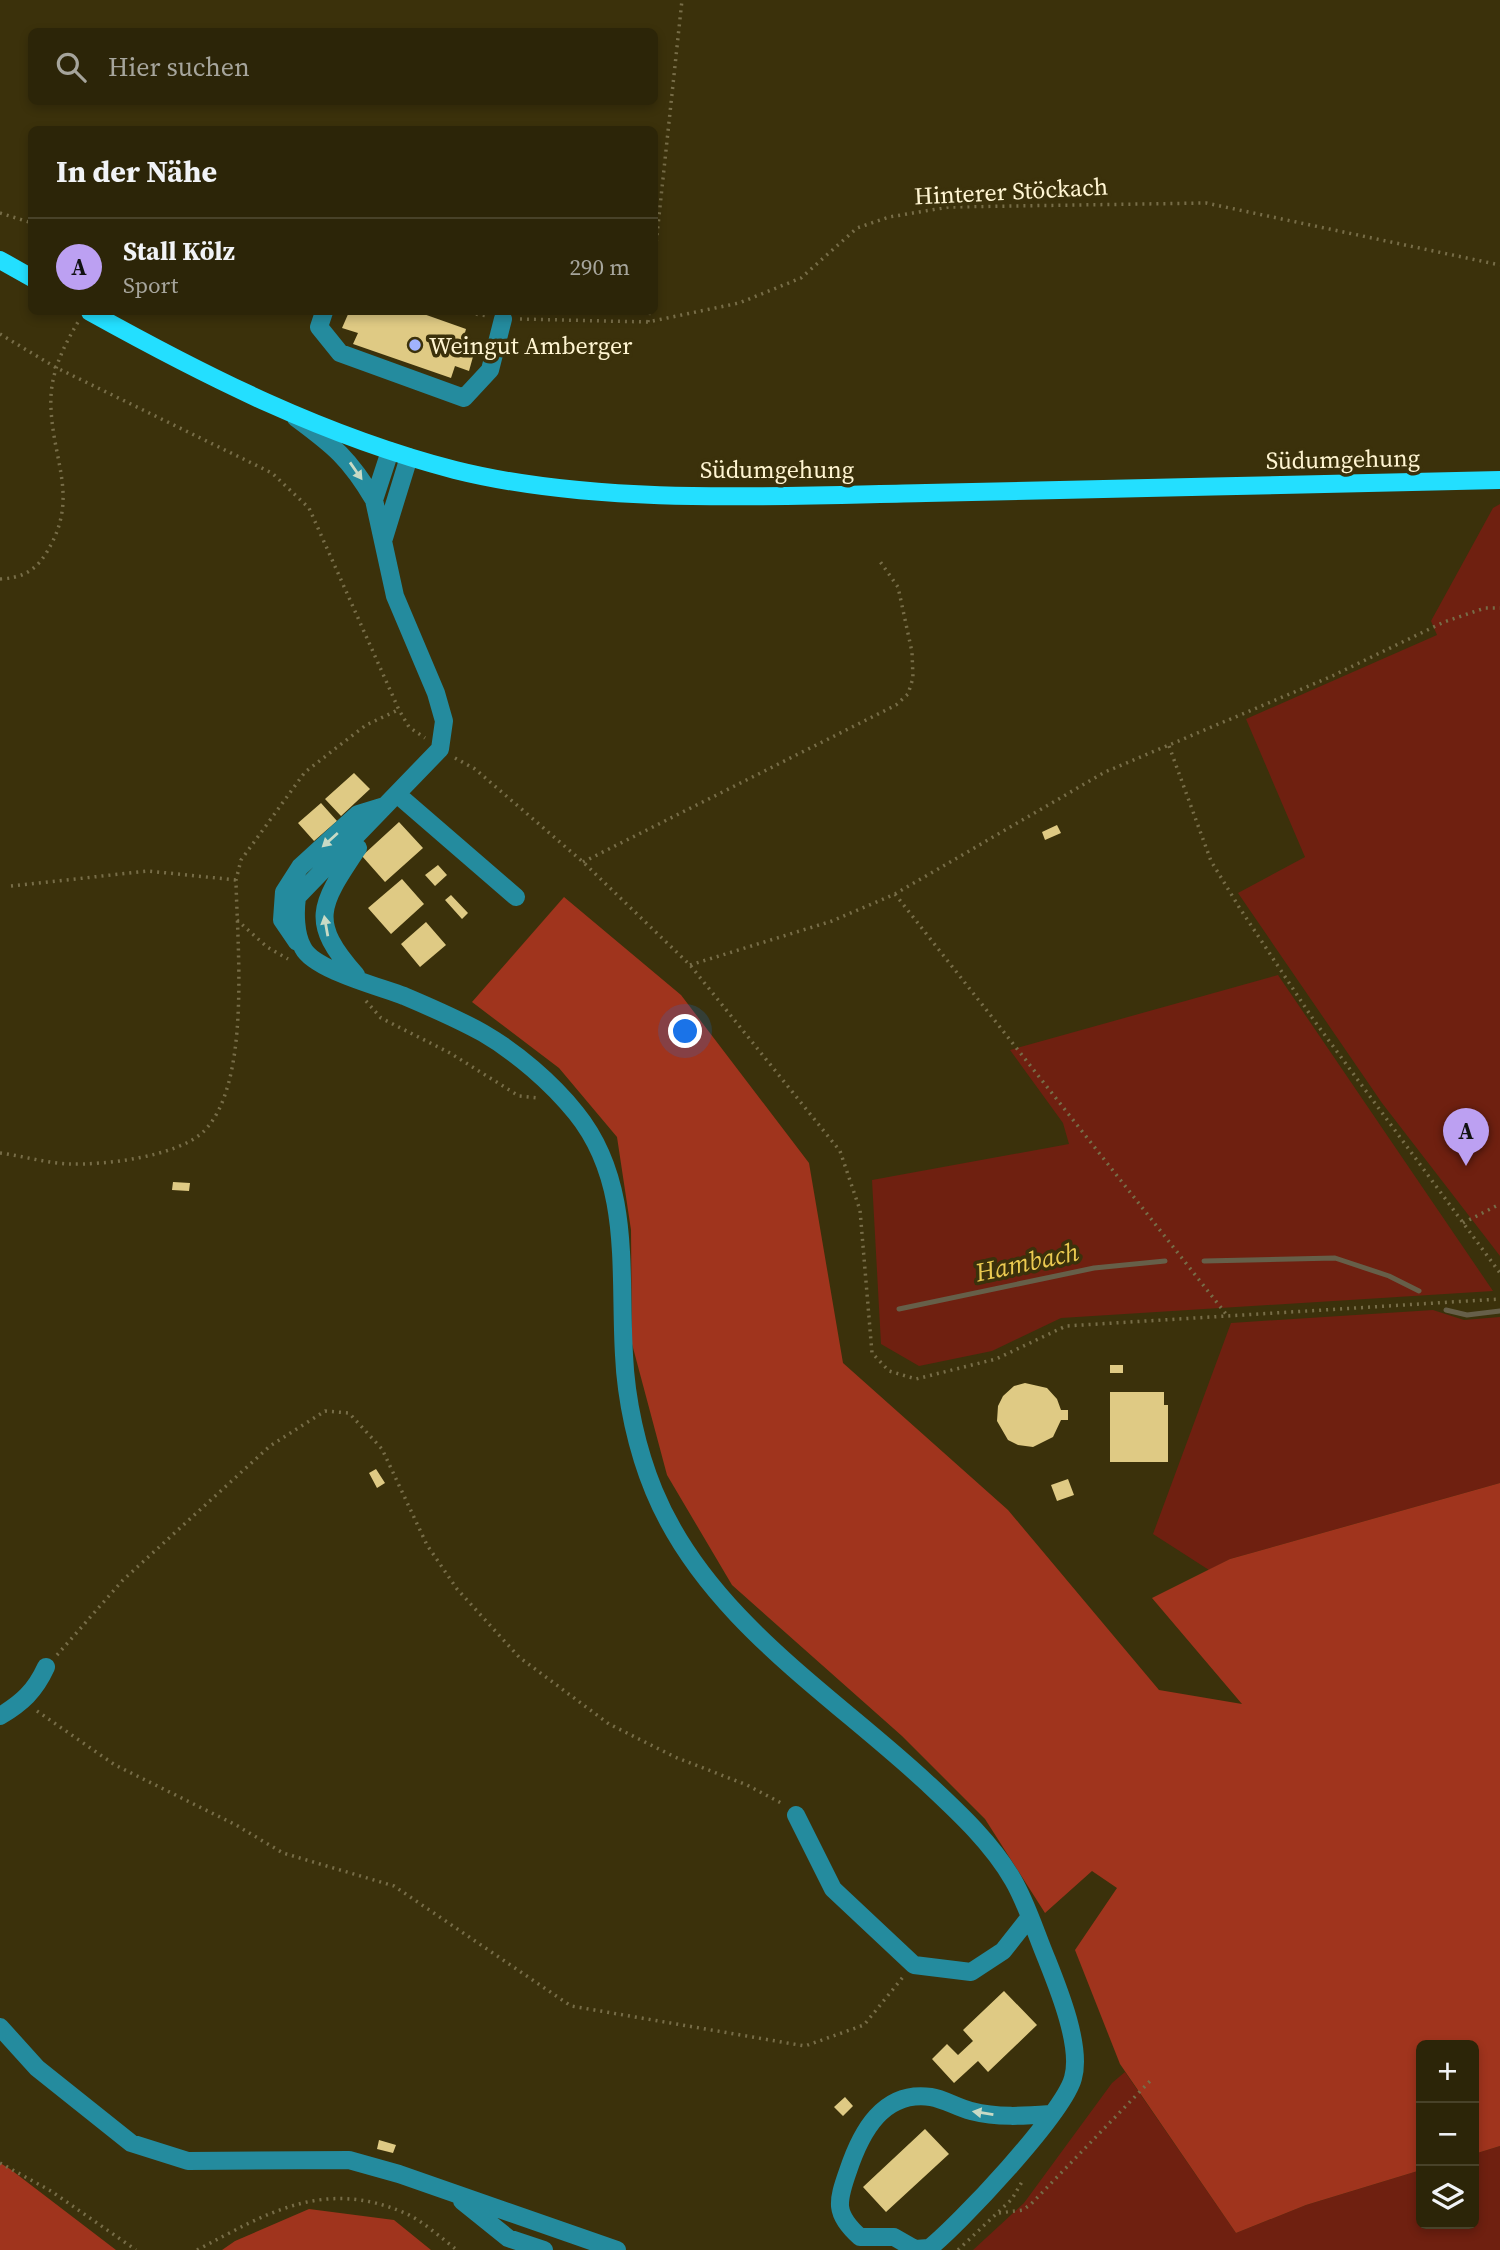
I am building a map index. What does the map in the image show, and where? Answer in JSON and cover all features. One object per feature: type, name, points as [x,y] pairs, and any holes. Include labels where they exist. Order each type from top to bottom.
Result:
[{"type":"main road","points":[[0,260],[28,276]]},
{"type":"main road","name":"Südumgehung","points":[[95,315],[200,373],[293,416],[390,451],[482,475],[617,493],[811,495],[1500,480]]},
{"type":"street","points":[[323,315],[320,327],[340,353],[464,398],[490,370],[503,319]]},
{"type":"street","points":[[293,416],[340,450],[374,500],[382,548],[395,596],[436,693],[444,721],[440,750],[297,897],[295,912],[309,955],[362,981],[405,991],[485,1034],[530,1068],[573,1109],[598,1142],[613,1186],[620,1233],[624,1358],[635,1426],[654,1491],[681,1542],[737,1618],[967,1821],[1013,1880],[1055,1981],[1075,2050],[1073,2080],[1051,2114],[977,2202],[928,2249],[915,2249],[894,2237],[860,2237],[844,2222],[839,2204],[853,2156],[873,2117],[906,2097],[932,2097],[971,2111],[1004,2116],[1051,2114]]},
{"type":"street","points":[[374,500],[390,451]]},
{"type":"street","points":[[382,548],[389,514],[409,457]]},
{"type":"street","points":[[392,800],[516,897]]},
{"type":"street","points":[[362,981],[332,948],[323,918],[333,886],[392,800]]},
{"type":"street","points":[[359,962],[362,981]]},
{"type":"street","points":[[0,1716],[24,1702],[46,1667]]},
{"type":"street","points":[[796,1815],[833,1889],[914,1965],[971,1972],[1003,1951],[1030,1918]]},
{"type":"street","points":[[0,2027],[37,2068],[131,2143],[188,2161],[349,2160],[451,2192],[617,2250]]},
{"type":"street","points":[[451,2192],[508,2238],[544,2250]]},
{"type":"path","points":[[658,225],[682,0]]},
{"type":"path","name":"Hinterer Stöckach","points":[[480,315],[503,319],[648,322],[739,303],[801,278],[857,228],[888,217],[949,207],[1206,203],[1500,265]]},
{"type":"path","points":[[0,214],[28,222]]},
{"type":"path","points":[[0,579],[17,578],[38,565],[58,534],[65,501],[51,407],[55,367],[61,350],[82,315]]},
{"type":"path","points":[[648,322],[649,315]]},
{"type":"path","points":[[0,334],[55,367],[272,473],[309,508],[409,727],[440,750],[475,769],[583,862],[690,965],[840,1151],[860,1210],[872,1353],[889,1371],[916,1379],[996,1359],[1066,1325],[1500,1298]]},
{"type":"path","points":[[583,862],[896,705],[908,694],[913,678],[912,652],[898,587],[879,560]]},
{"type":"path","points":[[690,965],[832,921],[895,894],[1105,772],[1330,677],[1444,622],[1485,608],[1500,608]]},
{"type":"path","points":[[0,1153],[69,1164],[141,1157],[177,1147],[201,1133],[219,1111],[230,1083],[237,1040],[236,880],[241,859],[305,772],[366,725],[399,710]]},
{"type":"path","points":[[1169,746],[1211,861],[1239,907],[1313,1019],[1500,1273]]},
{"type":"path","points":[[11,886],[148,871],[236,880]]},
{"type":"path","points":[[895,894],[1226,1314]]},
{"type":"path","points":[[237,920],[267,947],[292,961],[309,955]]},
{"type":"path","points":[[362,981],[366,1003],[381,1018],[450,1053],[519,1096],[536,1098],[557,1094]]},
{"type":"path","points":[[1464,1223],[1500,1203]]},
{"type":"path","points":[[46,1667],[123,1580],[270,1446],[325,1410],[349,1413],[382,1449],[426,1545],[466,1600],[519,1657],[609,1724],[675,1757],[778,1800],[796,1815]]},
{"type":"path","points":[[24,1702],[115,1765],[236,1825],[283,1853],[394,1886],[571,2006],[806,2046],[864,2025],[914,1965]]},
{"type":"path","points":[[999,2213],[1023,2210],[1031,2204],[1153,2078]]},
{"type":"path","points":[[0,2163],[51,2191],[136,2250]]},
{"type":"path","points":[[197,2250],[297,2202],[346,2197],[405,2213],[457,2250]]},
{"type":"path","points":[[958,2250],[1012,2199]]},
{"type":"shaded area","points":[[1500,504],[1500,1256],[1382,1103],[1238,893],[1305,857],[1246,719],[1437,635],[1431,621],[1493,508]]},
{"type":"shaded area","points":[[564,897],[681,995],[809,1163],[843,1363],[1008,1510],[1159,1690],[1242,1704],[1152,1598],[1230,1559],[1500,1483],[1500,2146],[1479,2152],[1479,2040],[1416,2040],[1416,2172],[1306,2205],[1236,2233],[1120,2064],[1075,1950],[1117,1888],[1092,1871],[1045,1913],[985,1819],[902,1736],[732,1585],[667,1475],[632,1344],[631,1230],[617,1137],[559,1068],[472,1002]]},
{"type":"shaded area","points":[[1278,975],[1493,1291],[1061,1318],[992,1351],[919,1366],[881,1344],[872,1180],[1069,1144],[1063,1123],[1010,1050]]},
{"type":"shaded area","points":[[1433,1310],[1464,1320],[1500,1317],[1500,1483],[1230,1559],[1209,1570],[1153,1534],[1231,1323]]},
{"type":"shaded area","points":[[1125,2072],[1236,2233],[1306,2205],[1416,2172],[1416,2229],[1479,2229],[1479,2152],[1500,2146],[1500,2250],[973,2250],[1024,2203],[1112,2083]]},
{"type":"shaded area","points":[[0,2163],[10,2169],[116,2250],[0,2250]]},
{"type":"shaded area","points":[[309,2209],[394,2220],[431,2250],[222,2250],[235,2241]]},
{"type":"building","name":"Weingut Amberger","points":[[348,315],[426,315],[466,329],[463,340],[476,346],[469,371],[455,366],[451,378],[353,344],[358,333],[342,328]]},
{"type":"building","points":[[354,773],[370,789],[341,816],[325,799]]},
{"type":"building","points":[[321,803],[337,821],[314,841],[298,823]]},
{"type":"building","points":[[399,822],[423,848],[385,882],[362,856]]},
{"type":"building","points":[[1057,825],[1061,833],[1045,840],[1042,832]]},
{"type":"building","points":[[438,865],[447,875],[435,886],[425,875]]},
{"type":"building","points":[[402,879],[424,904],[391,934],[368,908]]},
{"type":"building","points":[[451,895],[468,913],[462,919],[445,900]]},
{"type":"building","points":[[426,922],[446,945],[420,967],[401,944]]},
{"type":"building","points":[[173,1182],[190,1183],[189,1191],[172,1190]]},
{"type":"building","points":[[1110,1365],[1123,1365],[1123,1373],[1110,1373]]},
{"type":"building","points":[[1025,1383],[1047,1388],[1057,1399],[1061,1410],[1068,1410],[1068,1420],[1061,1420],[1053,1437],[1033,1447],[1018,1445],[1008,1440],[997,1421],[998,1406],[1003,1396],[1014,1386]]},
{"type":"building","points":[[1110,1392],[1164,1392],[1164,1405],[1168,1405],[1168,1462],[1110,1462]]},
{"type":"building","points":[[376,1469],[385,1483],[377,1488],[369,1473]]},
{"type":"building","points":[[1068,1479],[1074,1495],[1057,1501],[1051,1485]]},
{"type":"building","points":[[1004,1991],[1037,2025],[988,2072],[978,2061],[954,2083],[932,2059],[947,2044],[958,2055],[973,2041],[963,2030]]},
{"type":"building","points":[[845,2097],[853,2106],[843,2116],[834,2107]]},
{"type":"building","points":[[925,2129],[949,2154],[886,2212],[863,2187]]},
{"type":"building","points":[[379,2140],[396,2145],[393,2153],[377,2149]]},
{"type":"waterway","name":"Hambach","points":[[1204,1261],[1335,1258],[1389,1276],[1419,1291]]},
{"type":"waterway","name":"Hambach","points":[[899,1309],[1094,1268],[1165,1261]]},
{"type":"waterway","name":"Hambach","points":[[1446,1310],[1467,1315],[1500,1311]]},
{"type":"place","name":"Weingut Amberger","points":[[415,345]]},
{"type":"place","name":"Stall Kölz","points":[[1466,1166]]}]
